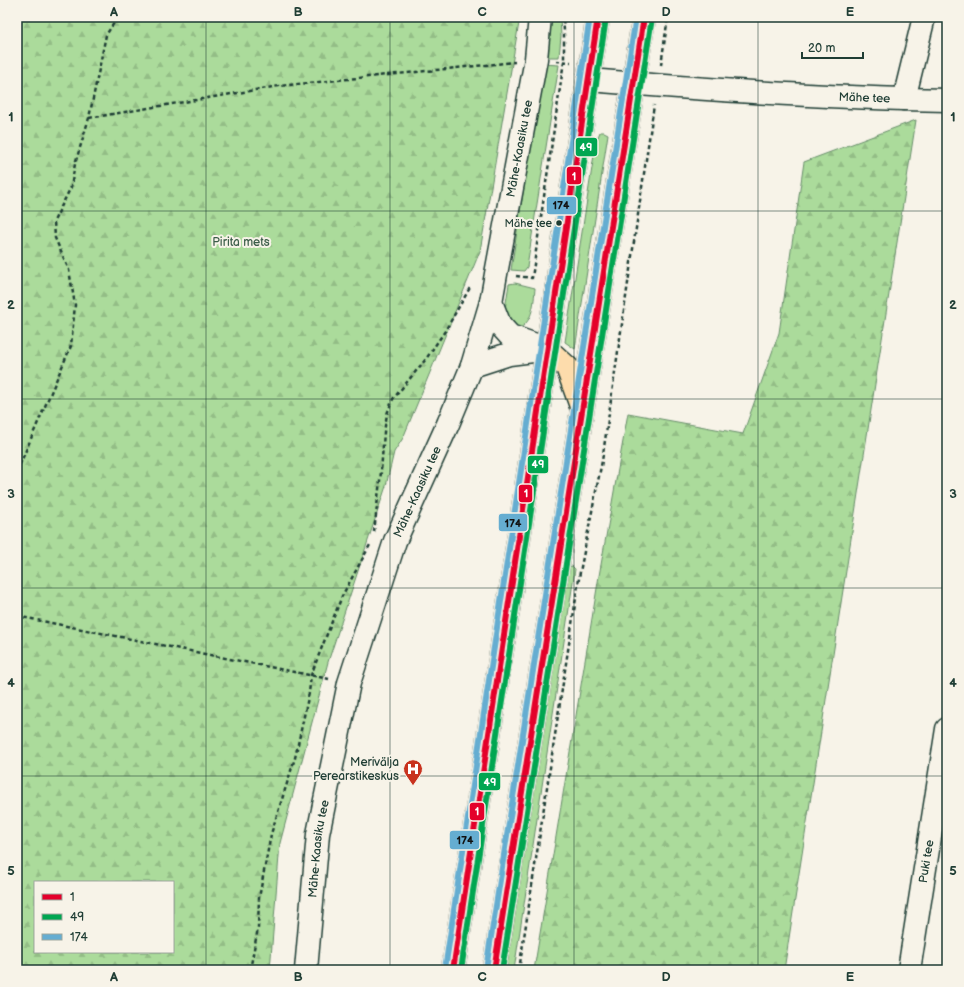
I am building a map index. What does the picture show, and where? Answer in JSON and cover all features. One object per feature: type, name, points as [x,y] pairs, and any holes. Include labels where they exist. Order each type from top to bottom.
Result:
[{"type":"main road","points":[[453,970],[598,17]]},
{"type":"main road","points":[[494,970],[644,17]]},
{"type":"main road","points":[[547,349],[567,367],[582,410]]},
{"type":"street","name":"Mähe-Kaasiku tee","points":[[306,970],[318,834],[349,683],[395,540],[448,424],[472,366],[491,302],[536,59],[540,17]]},
{"type":"street","points":[[904,99],[924,17]]},
{"type":"street","name":"Mähe tee","points":[[589,80],[657,86],[947,100]]},
{"type":"street","points":[[491,302],[500,325],[510,336],[547,349]]},
{"type":"street","points":[[472,366],[509,354],[547,349]]},
{"type":"street","name":"Puki tee","points":[[909,970],[947,729]]},
{"type":"path","points":[[17,471],[71,346],[75,304],[69,270],[55,238],[54,221],[71,187],[75,164],[89,118],[106,35],[118,17]]},
{"type":"path","points":[[374,533],[384,432],[393,399],[426,359],[445,331],[476,278],[482,274],[496,274],[532,278],[564,61],[563,17]]},
{"type":"path","points":[[519,970],[580,572],[602,461],[668,17]]},
{"type":"path","points":[[89,118],[279,86],[536,59]]},
{"type":"path","points":[[564,61],[570,62]]},
{"type":"path","points":[[250,970],[258,928],[259,898],[271,834],[295,758],[309,693],[311,675],[342,596],[372,540]]},
{"type":"path","points":[[17,616],[349,683]]},
{"type":"green space","name":"Pirita mets","points":[[17,17],[520,17],[480,251],[403,438],[394,452],[386,486],[328,662],[280,843],[270,970],[17,970]]},
{"type":"green space","points":[[550,17],[560,17],[561,36],[559,57],[544,57]]},
{"type":"green space","points":[[543,64],[559,65],[527,267],[524,271],[511,270]]},
{"type":"green space","points":[[916,120],[784,970],[534,970],[599,576],[628,413],[743,434],[779,333],[804,162]]},
{"type":"green space","points":[[600,132],[608,134],[575,349],[565,342],[596,142]]},
{"type":"green space","points":[[515,283],[535,288],[532,311],[528,321],[520,328],[510,326],[505,309],[509,284]]},
{"type":"green space","points":[[572,566],[575,569],[514,970],[506,970],[569,567]]},
{"type":"transit line","name":"174","points":[[445,969],[590,17]]},
{"type":"transit line","name":"1","points":[[453,970],[598,17]]},
{"type":"transit line","name":"174","points":[[486,969],[636,17]]},
{"type":"transit line","name":"1","points":[[494,970],[644,17]]},
{"type":"transit line","name":"49","points":[[461,970],[606,18]]},
{"type":"transit line","name":"49","points":[[502,970],[652,18]]},
{"type":"place","name":"Mähe tee","points":[[559,223]]},
{"type":"place","name":"Merivälja Perearstikeskus","points":[[413,786]]}]
